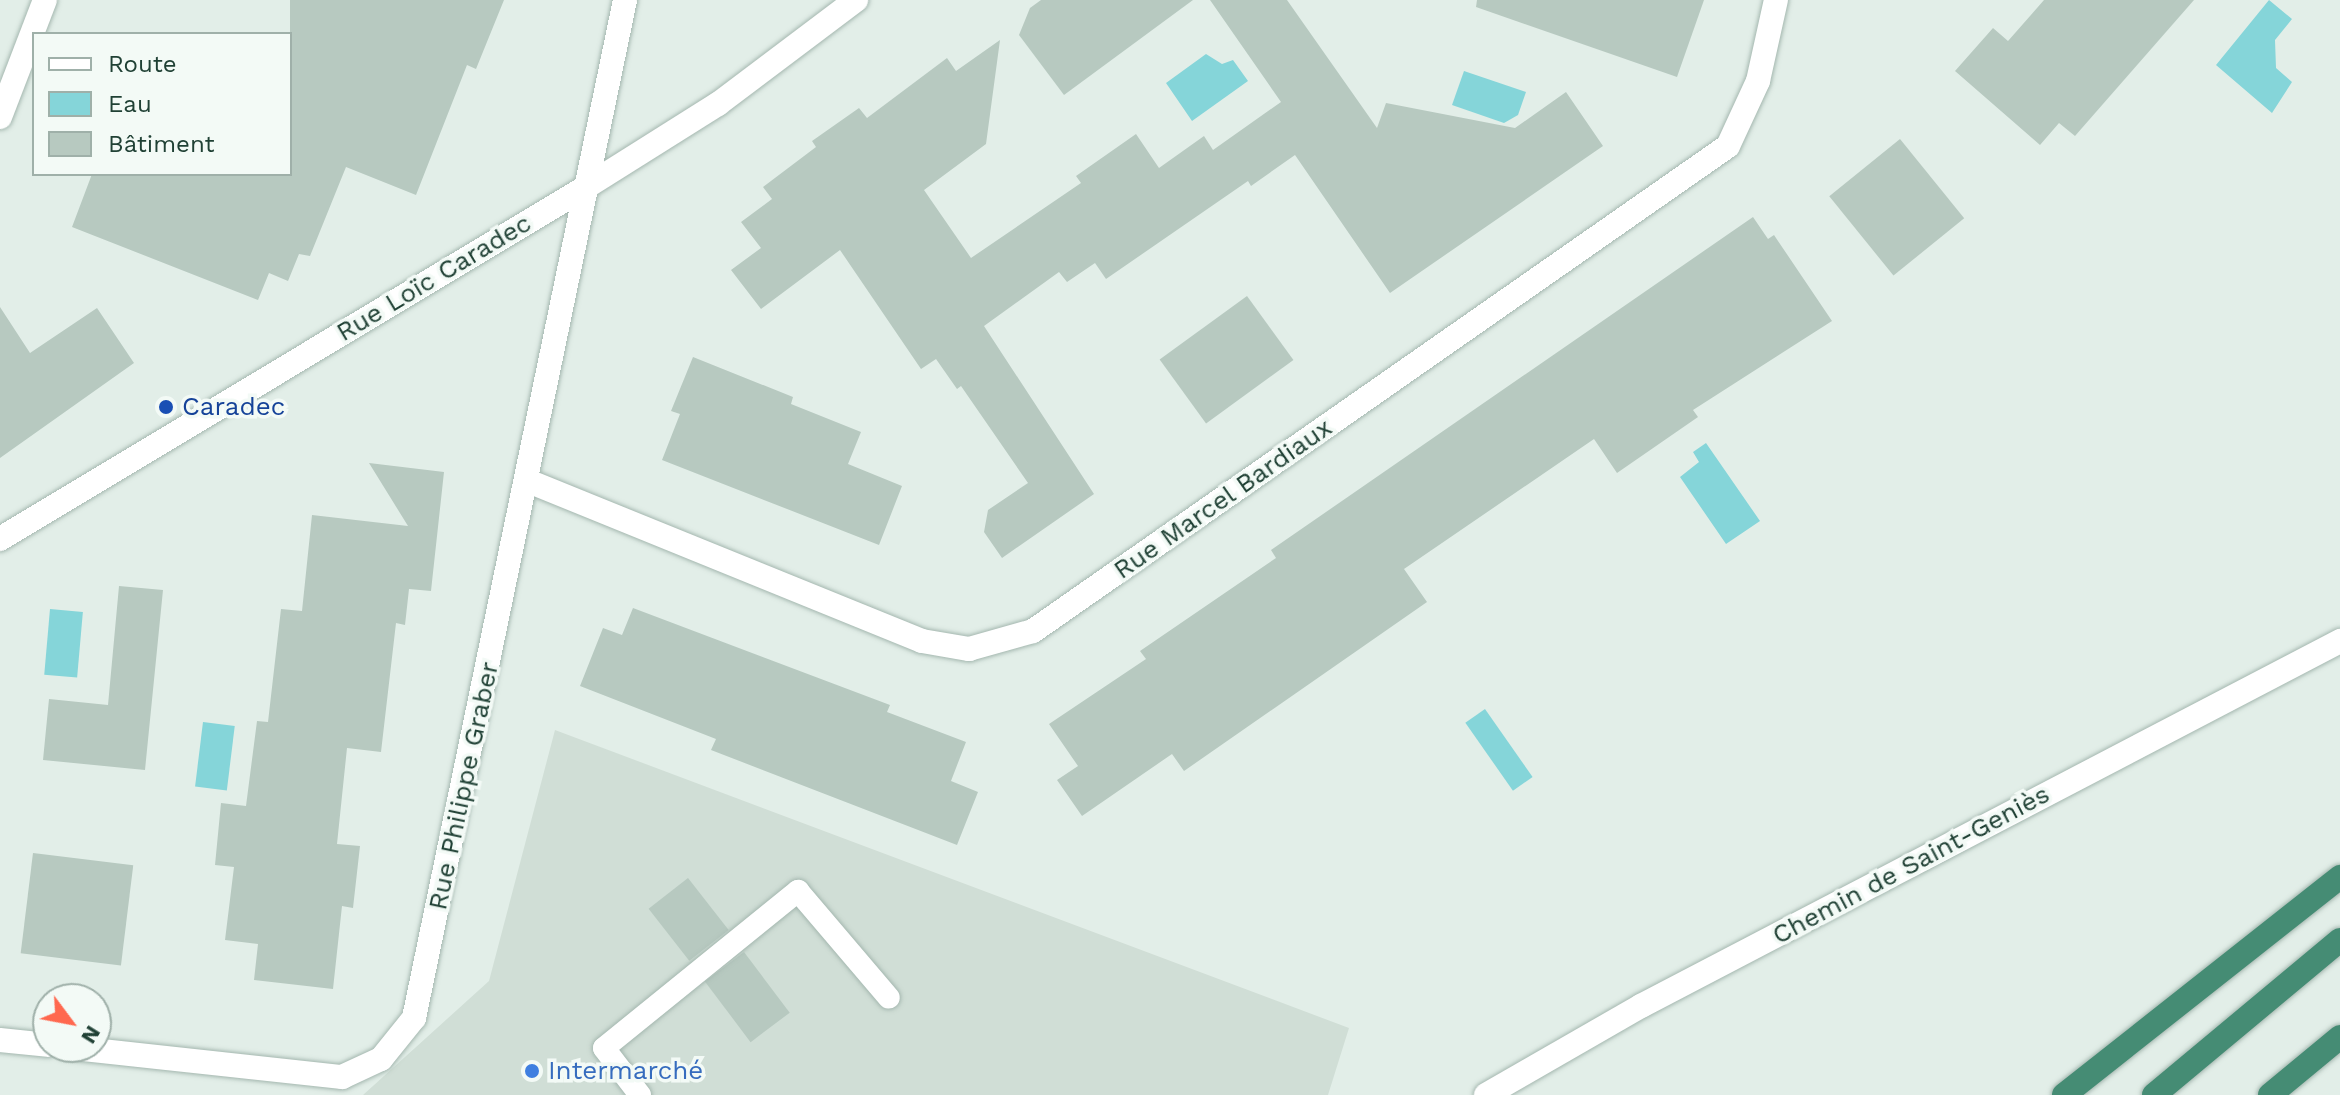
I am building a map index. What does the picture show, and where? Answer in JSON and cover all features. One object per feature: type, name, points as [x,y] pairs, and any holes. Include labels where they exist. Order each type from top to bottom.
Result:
[{"type":"highway","points":[[2064,1095],[2340,877]]},
{"type":"highway","points":[[2154,1095],[2340,940]]},
{"type":"highway","points":[[2270,1095],[2340,1037]]},
{"type":"street","points":[[33,32],[45,0]]},
{"type":"street","name":"Rue Philippe Graber","points":[[112,1052],[342,1077],[381,1059],[414,1018],[528,481],[625,0]]},
{"type":"street","name":"Rue Loïc Caradec","points":[[0,539],[586,187],[718,104],[856,0]]},
{"type":"street","name":"Rue Marcel Bardiaux","points":[[528,481],[922,641],[969,649],[1033,631],[1728,146],[1758,81],[1776,0]]},
{"type":"street","points":[[0,117],[32,34]]},
{"type":"street","name":"Chemin de Saint-Geniès","points":[[1486,1095],[1641,1006],[2340,641]]},
{"type":"street","points":[[0,1040],[32,1043]]},
{"type":"lane","points":[[640,1095],[604,1048],[798,891],[889,998]]},
{"type":"shaded area","points":[[555,730],[1349,1028],[1328,1095],[363,1095],[489,981]]},
{"type":"water","points":[[2269,0],[2292,19],[2275,40],[2276,68],[2292,82],[2272,113],[2216,65]]},
{"type":"water","points":[[1206,54],[1222,64],[1233,60],[1248,81],[1192,121],[1166,83]]},
{"type":"water","points":[[1464,71],[1526,92],[1518,115],[1504,123],[1452,105]]},
{"type":"water","points":[[1706,443],[1760,521],[1726,544],[1680,477],[1699,462],[1693,452]]},
{"type":"water","points":[[50,609],[83,612],[77,678],[44,675]]},
{"type":"water","points":[[1485,709],[1533,777],[1513,791],[1465,723]]},
{"type":"water","points":[[203,722],[235,726],[227,790],[195,787]]},
{"type":"building","points":[[290,0],[504,0],[476,69],[467,65],[416,195],[346,167],[310,256],[299,254],[288,281],[269,273],[258,300],[72,227],[91,176],[292,176]]},
{"type":"building","points":[[1041,0],[1193,0],[1064,95],[1019,35],[1030,8]]},
{"type":"building","points":[[1210,0],[1287,0],[1377,128],[1386,103],[1515,128],[1566,92],[1603,146],[1390,293],[1295,155],[1251,186],[1248,181],[1106,279],[1095,263],[1067,282],[1059,272],[984,326],[1094,494],[1002,558],[984,532],[988,510],[1028,483],[961,386],[957,389],[936,359],[921,369],[840,250],[761,309],[731,270],[761,248],[741,222],[772,199],[763,187],[816,147],[812,141],[859,108],[867,118],[947,58],[956,71],[1000,40],[986,144],[924,190],[971,258],[1081,183],[1076,176],[1136,134],[1159,168],[1204,136],[1213,150],[1281,102]]},
{"type":"building","points":[[1477,0],[1704,0],[1677,77],[1476,7]]},
{"type":"building","points":[[2044,0],[2194,0],[2075,136],[2059,123],[2040,145],[1955,71],[1993,28],[2008,41]]},
{"type":"building","points":[[1900,139],[1964,218],[1893,276],[1829,196]]},
{"type":"building","points":[[1753,217],[1768,239],[1774,235],[1832,321],[1693,410],[1698,417],[1617,473],[1594,439],[1404,569],[1427,602],[1184,771],[1172,754],[1082,816],[1057,780],[1078,766],[1049,724],[1146,659],[1140,651],[1276,558],[1271,550]]},
{"type":"building","points":[[1247,296],[1293,360],[1206,423],[1160,359]]},
{"type":"building","points":[[0,307],[30,353],[97,308],[134,363],[0,458]]},
{"type":"building","points":[[693,357],[793,397],[791,404],[861,432],[848,464],[902,486],[879,545],[662,460],[680,414],[671,411]]},
{"type":"building","points":[[369,463],[444,472],[431,591],[409,589],[405,625],[396,623],[381,752],[347,748],[337,844],[360,846],[353,908],[342,906],[333,989],[254,980],[258,944],[225,940],[234,867],[215,865],[221,803],[246,806],[257,721],[268,722],[281,609],[302,611],[312,515],[408,526]]},
{"type":"building","points":[[119,586],[163,590],[145,770],[43,760],[49,699],[108,705]]},
{"type":"building","points":[[633,608],[890,705],[887,712],[966,742],[951,781],[978,792],[957,845],[711,750],[716,739],[580,686],[603,628],[622,635]]},
{"type":"building","points":[[33,853],[133,865],[121,966],[21,953]]},
{"type":"building","points":[[688,878],[729,930],[689,961],[649,909]]},
{"type":"building","points":[[744,952],[790,1013],[751,1042],[705,981]]},
{"type":"place","name":"Caradec","points":[[166,407]]},
{"type":"place","name":"Intermarché","points":[[532,1071]]}]
